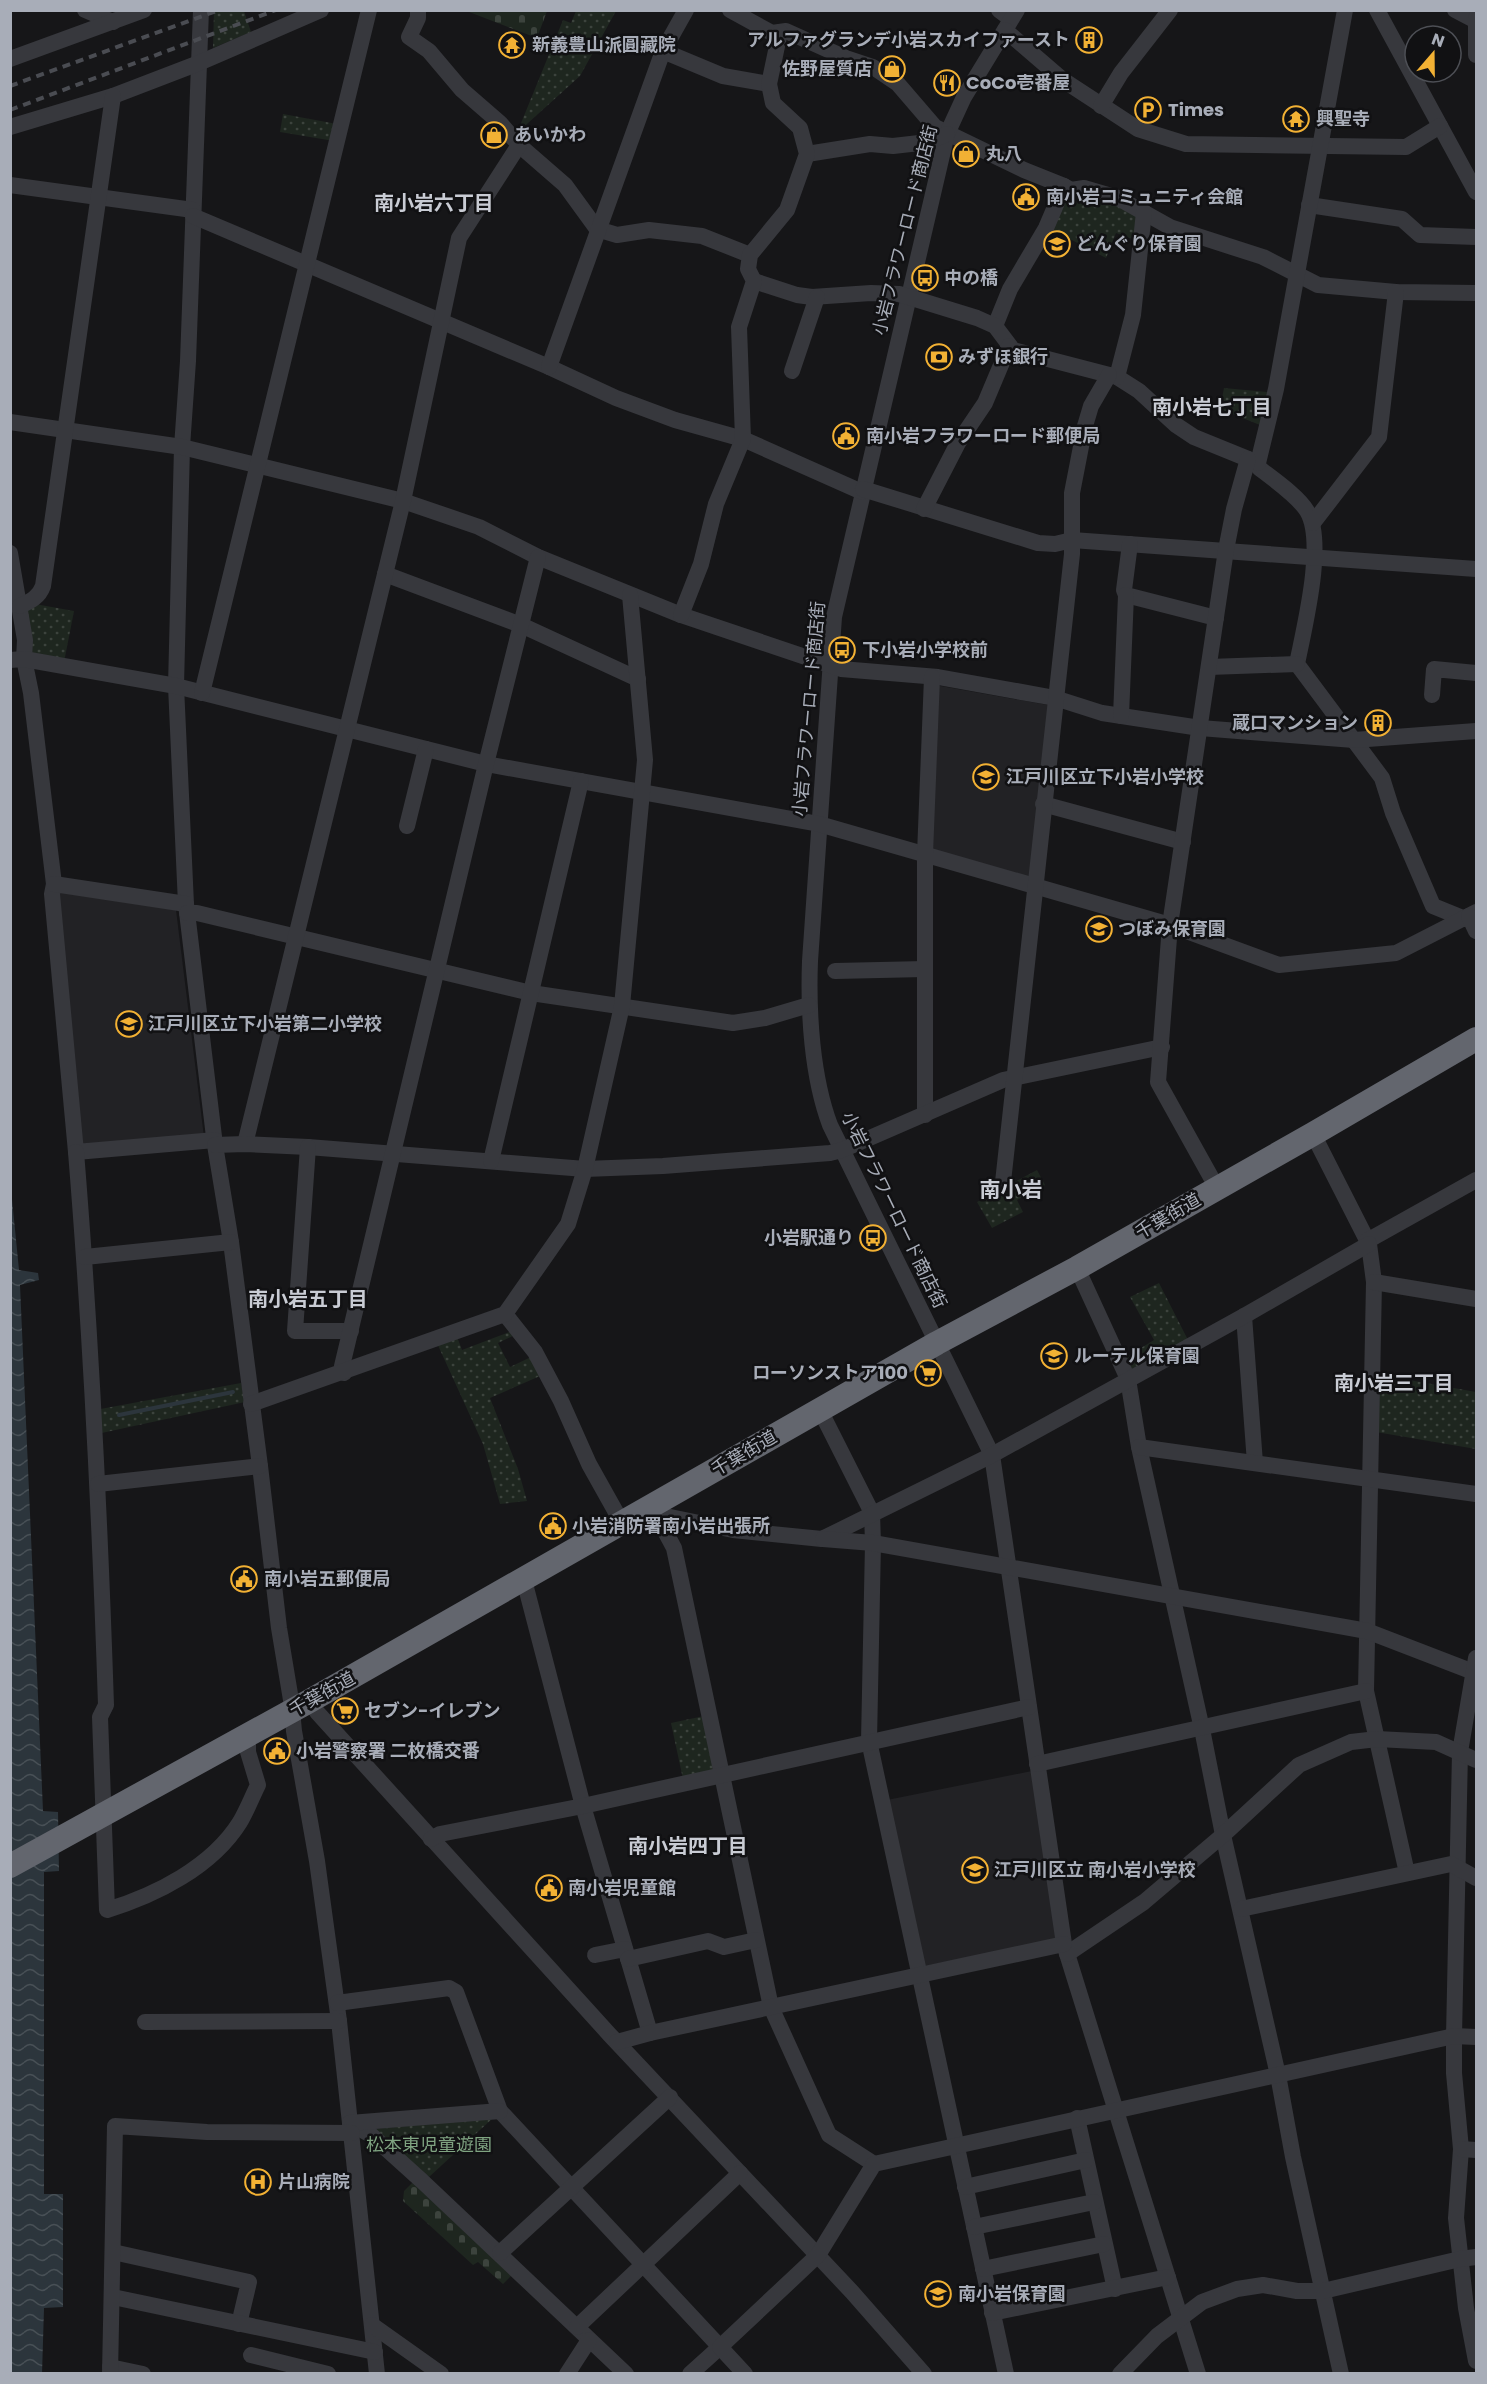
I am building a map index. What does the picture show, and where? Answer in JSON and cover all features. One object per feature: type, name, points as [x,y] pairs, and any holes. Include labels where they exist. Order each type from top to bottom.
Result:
[{"type":"highway","name":"千葉街道","points":[[10,1866],[301,1705],[622,1523],[654,1510],[937,1342],[1077,1268],[1476,1039]]},
{"type":"street","points":[[85,10],[112,22]]},
{"type":"street","points":[[10,59],[144,10]]},
{"type":"street","points":[[201,10],[182,447],[176,686],[187,909],[279,1628],[301,1705],[317,1861],[337,2003],[377,2373]]},
{"type":"street","points":[[10,127],[113,96],[200,63],[321,10]]},
{"type":"street","points":[[202,693],[369,10]]},
{"type":"street","points":[[418,10],[418,18],[409,37],[429,51],[462,90],[565,185],[597,229],[617,235],[649,230],[702,236],[750,255]]},
{"type":"street","points":[[549,367],[663,51],[686,10]]},
{"type":"street","points":[[730,10],[772,33],[786,31],[884,73],[898,84],[935,127],[947,134],[1071,190],[1084,188],[1118,198],[1170,227],[1254,254],[1318,285],[1396,292],[1476,293]]},
{"type":"street","points":[[1101,106],[1121,73],[1170,10]]},
{"type":"street","points":[[1216,1188],[1158,1082],[1170,925],[1226,550],[1234,509],[1253,461],[1276,389],[1345,10]]},
{"type":"street","points":[[1377,10],[1476,192]]},
{"type":"street","points":[[1455,10],[1476,20],[1476,55]]},
{"type":"street","points":[[1008,18],[1062,80],[1138,129],[1186,144],[1319,144],[1406,147],[1440,126]]},
{"type":"street","name":"小岩フラワーロード商店街","points":[[1008,18],[964,97],[947,134],[834,617],[829,666],[809,1005],[822,1102],[842,1150],[992,1455],[1066,1949],[1198,2373]]},
{"type":"street","points":[[780,32],[769,84],[773,103],[800,128],[807,154],[787,210],[750,255],[748,269],[754,281],[797,296],[885,293],[909,296],[977,318],[995,326],[1013,350],[1113,376],[1139,391],[1176,425],[1194,437],[1253,461],[1305,508],[1313,523],[1314,556],[1297,664],[1382,778],[1393,813],[1432,906],[1472,920]]},
{"type":"street","points":[[663,51],[723,76],[769,84]]},
{"type":"street","points":[[20,606],[40,594],[43,586],[113,96]]},
{"type":"street","points":[[807,154],[870,144],[893,146],[928,142],[947,134]]},
{"type":"street","points":[[245,1144],[403,501],[459,238],[519,145]]},
{"type":"street","points":[[10,185],[193,213],[616,398],[675,420],[743,439],[862,491],[1038,543],[1055,544],[1072,540],[1476,569]]},
{"type":"street","points":[[995,326],[1010,289],[1046,228],[1064,186]]},
{"type":"street","points":[[1309,205],[1402,219],[1420,235],[1476,237]]},
{"type":"street","points":[[1003,1182],[1072,540],[1072,493],[1091,406],[1113,376],[1133,315],[1144,212]]},
{"type":"street","points":[[681,615],[701,564],[716,504],[743,439],[739,327],[754,281]]},
{"type":"street","points":[[1313,523],[1379,437],[1396,292]]},
{"type":"street","points":[[792,372],[817,297]]},
{"type":"street","points":[[924,509],[953,453],[985,403],[1009,346]]},
{"type":"street","points":[[10,422],[182,447],[403,501],[479,527],[538,556],[681,615],[841,669],[932,676],[1055,698],[1102,713],[1200,728],[1354,740],[1476,731]]},
{"type":"street","points":[[1120,716],[1126,595],[1124,591],[1130,544]]},
{"type":"street","points":[[10,553],[25,640],[17,660],[31,693],[54,884],[52,894],[85,1257],[98,1484],[106,1705],[100,1717],[95,1819],[107,1910],[186,1875],[215,1852],[239,1823],[268,1767]]},
{"type":"street","points":[[344,1373],[342,1366],[538,556]]},
{"type":"street","points":[[385,574],[521,625],[638,679]]},
{"type":"street","points":[[251,1404],[344,1373],[505,1314],[568,1224],[585,1168],[622,1006],[644,750],[630,595]]},
{"type":"street","points":[[1126,595],[1216,618]]},
{"type":"street","points":[[17,660],[176,686],[486,764],[819,825],[1170,925],[1279,965],[1396,952],[1472,920]]},
{"type":"street","points":[[1209,667],[1297,664]]},
{"type":"street","points":[[1432,695],[1434,669],[1476,673]]},
{"type":"street","points":[[925,1114],[924,854],[932,676]]},
{"type":"street","points":[[407,826],[426,749]]},
{"type":"street","points":[[491,1161],[581,781]]},
{"type":"street","points":[[1043,804],[1183,842]]},
{"type":"street","points":[[54,884],[187,909],[531,993],[733,1023],[765,1018],[809,1005]]},
{"type":"street","points":[[835,971],[925,969]]},
{"type":"street","points":[[76,1152],[215,1142],[585,1168],[717,1162],[842,1150],[1014,1076],[1162,1047]]},
{"type":"street","points":[[1313,1134],[1368,1243],[1374,1282],[1366,1691],[1407,1873]]},
{"type":"street","points":[[308,1147],[295,1331],[351,1331]]},
{"type":"street","points":[[822,1539],[992,1455],[1244,1316],[1476,1180]]},
{"type":"street","points":[[85,1257],[231,1242]]},
{"type":"street","points":[[1077,1268],[1128,1379],[1139,1447],[1202,1729],[1223,1835],[1278,2075],[1293,2157],[1341,2373]]},
{"type":"street","points":[[1374,1282],[1476,1299]]},
{"type":"street","points":[[505,1314],[536,1352],[590,1464],[622,1523]]},
{"type":"street","points":[[1244,1316],[1255,1462]]},
{"type":"street","points":[[820,1410],[872,1513],[869,1741],[1006,2373]]},
{"type":"street","points":[[1139,1447],[1476,1494]]},
{"type":"street","points":[[98,1484],[260,1466]]},
{"type":"street","points":[[654,1510],[734,1530],[873,1543],[1367,1631],[1476,1668],[1460,1752],[1454,2036],[1454,2073],[1469,2149],[1456,2218],[1468,2258],[1466,2308],[1476,2361]]},
{"type":"street","points":[[654,1510],[674,1548],[771,2007],[829,2135],[874,2164]]},
{"type":"street","points":[[524,1580],[583,1806],[650,2033]]},
{"type":"street","points":[[1037,1764],[1366,1691]]},
{"type":"street","points":[[301,1705],[317,1712],[617,2042],[818,2255],[924,2373]]},
{"type":"street","points":[[431,1839],[440,1834],[583,1806],[1029,1707]]},
{"type":"street","points":[[248,1734],[248,1752],[258,1785]]},
{"type":"street","points":[[617,2042],[920,1976],[1066,1949],[1144,1902],[1223,1835],[1299,1765],[1352,1742],[1377,1739],[1436,1742],[1476,1760]]},
{"type":"street","points":[[1241,1909],[1451,1864],[1476,1878]]},
{"type":"street","points":[[595,1955],[627,1954],[708,1941],[724,1947],[756,1940]]},
{"type":"street","points":[[337,2003],[449,1988],[456,1992],[500,2110],[745,2373]]},
{"type":"street","points":[[145,2022],[339,2021]]},
{"type":"street","points":[[690,2373],[818,2255],[874,2164],[1454,2036],[1476,2037]]},
{"type":"street","points":[[500,2253],[670,2097]]},
{"type":"street","points":[[143,2373],[110,2370],[115,2126],[207,2132],[351,2128],[500,2110]]},
{"type":"street","points":[[1077,2118],[1114,2289]]},
{"type":"street","points":[[351,2128],[371,2135],[626,2373]]},
{"type":"street","points":[[965,2187],[1086,2160]]},
{"type":"street","points":[[577,2327],[740,2173]]},
{"type":"street","points":[[974,2227],[1094,2202]]},
{"type":"street","points":[[983,2269],[1104,2244]]},
{"type":"street","points":[[113,2252],[249,2282],[239,2324]]},
{"type":"street","points":[[1120,2373],[1157,2336],[1202,2302],[1237,2289],[1263,2285],[1297,2291],[1323,2291],[1468,2258]]},
{"type":"street","points":[[992,2313],[1168,2277]]},
{"type":"street","points":[[113,2297],[375,2352]]},
{"type":"street","points":[[372,2325],[441,2373]]},
{"type":"street","points":[[257,2327],[250,2360],[328,2373]]},
{"type":"street","points":[[567,2373],[589,2340]]},
{"type":"shaded area","name":"江戸川区立下小岩小学校","points":[[935,685],[1048,705],[1031,876],[1028,879],[929,850]]},
{"type":"shaded area","name":"江戸川区立下小岩第二小学校","points":[[57,892],[176,910],[204,1137],[82,1148]]},
{"type":"shaded area","name":"江戸川区立 南小岩小学校","points":[[1032,1771],[1057,1941],[924,1966],[887,1800]]},
{"type":"green space","points":[[464,10],[547,10],[547,11],[537,38]]},
{"type":"green space","points":[[214,11],[244,11],[251,32],[213,48]]},
{"type":"green space","points":[[576,11],[616,11],[580,76],[517,133],[563,20],[571,23]]},
{"type":"green space","points":[[283,114],[337,124],[334,141],[280,132]]},
{"type":"green space","points":[[1084,194],[1107,201],[1138,217],[1135,240],[1116,233],[1106,258],[1051,229],[1067,197]]},
{"type":"green space","points":[[1224,388],[1267,392],[1260,425],[1220,409]]},
{"type":"green space","points":[[35,604],[74,611],[64,662],[25,651],[24,612]]},
{"type":"green space","points":[[1037,1170],[1045,1185],[1017,1200],[1023,1212],[992,1228],[977,1202]]},
{"type":"green space","points":[[1159,1283],[1188,1340],[1129,1373],[1123,1359],[1154,1340],[1130,1297]]},
{"type":"green space","points":[[512,1331],[515,1335],[498,1343],[510,1367],[531,1357],[540,1376],[490,1398],[518,1469],[527,1501],[500,1504],[483,1444],[436,1341],[456,1334],[462,1350]]},
{"type":"green space","points":[[1376,1374],[1476,1392],[1476,1449],[1376,1432]]},
{"type":"green space","points":[[241,1383],[245,1402],[97,1434],[95,1410]]},
{"type":"green space","points":[[704,1716],[717,1772],[683,1779],[671,1723]]},
{"type":"green space","name":"松本東児童遊園","points":[[493,2118],[429,2177],[375,2129]]},
{"type":"green space","points":[[413,2182],[512,2275],[503,2284],[478,2262],[473,2265],[403,2201],[404,2191]]},
{"type":"water","points":[[10,1179],[19,1270],[38,1273],[39,1280],[20,1285],[43,1811],[58,1812],[59,1871],[44,1872],[44,2194],[63,2194],[63,2307],[44,2308],[42,2374],[10,2373]]},
{"type":"waterway","points":[[119,1415],[233,1392]]},
{"type":"railway","points":[[10,86],[219,10]]},
{"type":"railway","points":[[10,110],[276,10]]},
{"type":"place","name":"アルファグランデ小岩スカイファースト","points":[[1089,40]]},
{"type":"place","name":"新義豊山派圓藏院","points":[[512,45]]},
{"type":"place","name":"佐野屋質店","points":[[892,69]]},
{"type":"place","name":"CoCo壱番屋","points":[[947,83]]},
{"type":"place","name":"Times","points":[[1148,110]]},
{"type":"place","name":"興聖寺","points":[[1296,119]]},
{"type":"place","name":"あいかわ","points":[[494,135]]},
{"type":"place","name":"丸八","points":[[966,154]]},
{"type":"place","name":"南小岩コミュニティ会館","points":[[1026,197]]},
{"type":"place","name":"どんぐり保育園","points":[[1057,244]]},
{"type":"place","name":"中の橋","points":[[925,278]]},
{"type":"place","name":"みずほ銀行","points":[[939,357]]},
{"type":"place","name":"南小岩フラワーロード郵便局","points":[[846,436]]},
{"type":"place","name":"下小岩小学校前","points":[[842,650]]},
{"type":"place","name":"蔵口マンション","points":[[1378,723]]},
{"type":"place","name":"江戸川区立下小岩小学校","points":[[986,777]]},
{"type":"place","name":"つぼみ保育園","points":[[1099,929]]},
{"type":"place","name":"江戸川区立下小岩第二小学校","points":[[129,1024]]},
{"type":"place","name":"小岩駅通り","points":[[873,1238]]},
{"type":"place","name":"ルーテル保育園","points":[[1054,1356]]},
{"type":"place","name":"ローソンストア100","points":[[928,1373]]},
{"type":"place","name":"小岩消防署南小岩出張所","points":[[553,1526]]},
{"type":"place","name":"南小岩五郵便局","points":[[244,1579]]},
{"type":"place","name":"セブン-イレブン","points":[[345,1711]]},
{"type":"place","name":"小岩警察署 二枚橋交番","points":[[277,1751]]},
{"type":"place","name":"江戸川区立 南小岩小学校","points":[[975,1870]]},
{"type":"place","name":"南小岩児童館","points":[[549,1888]]},
{"type":"place","name":"片山病院","points":[[258,2182]]},
{"type":"place","name":"南小岩保育園","points":[[938,2294]]},
{"type":"district","name":"南小岩六丁目","points":[[434,203]]},
{"type":"district","name":"南小岩七丁目","points":[[1212,407]]},
{"type":"district","name":"南小岩","points":[[1011,1190]]},
{"type":"district","name":"南小岩五丁目","points":[[308,1299]]},
{"type":"district","name":"南小岩三丁目","points":[[1394,1383]]},
{"type":"district","name":"南小岩四丁目","points":[[688,1846]]}]
